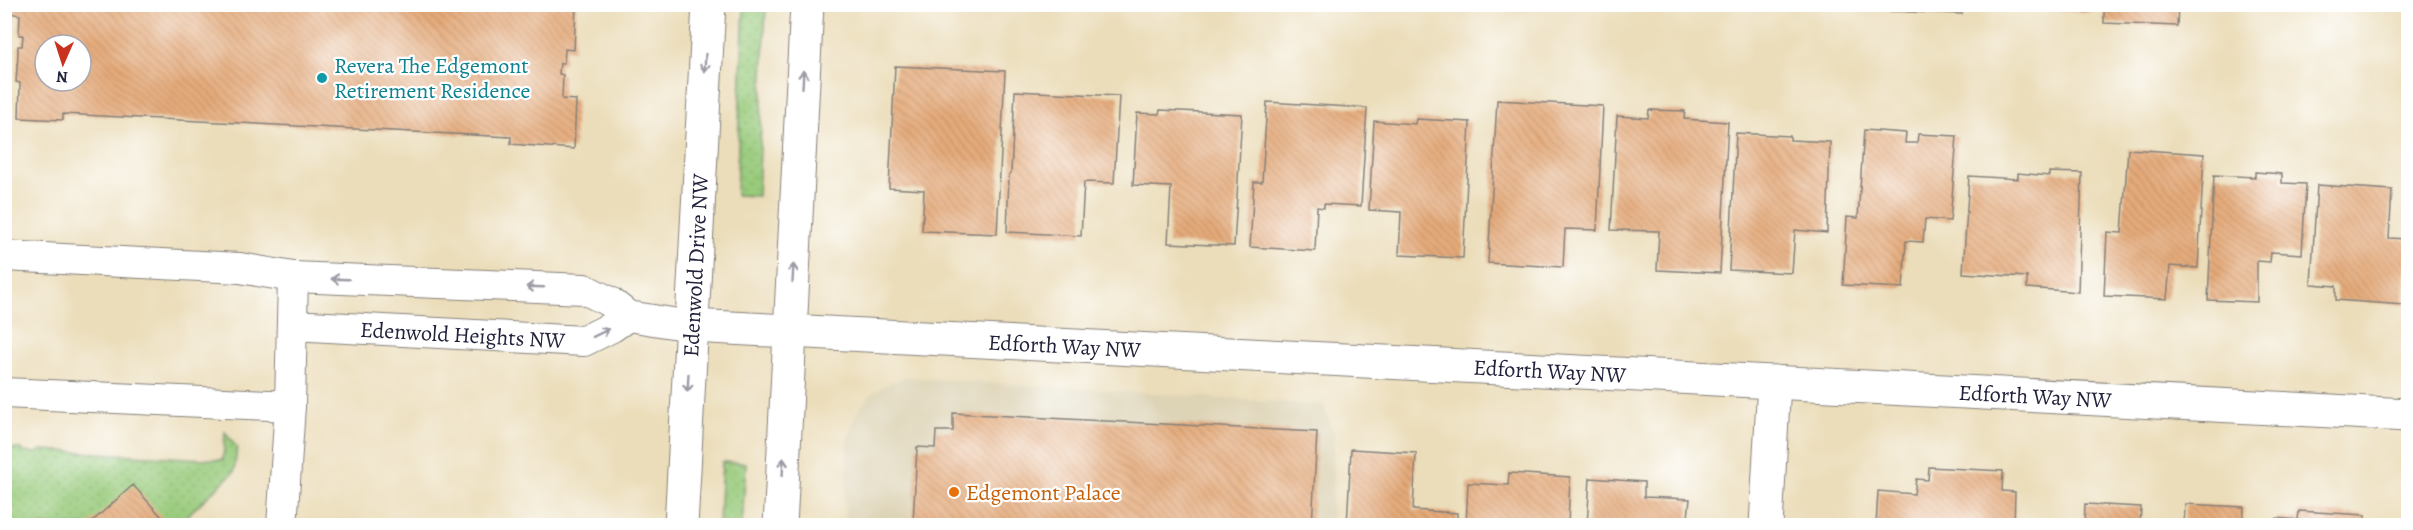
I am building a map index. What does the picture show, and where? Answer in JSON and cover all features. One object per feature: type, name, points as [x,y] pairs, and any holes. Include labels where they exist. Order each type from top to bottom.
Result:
[{"type":"street","name":"Edenwold Drive NW","points":[[681,525],[708,4]]},
{"type":"street","points":[[780,525],[807,4]]},
{"type":"street","name":"Edforth Way NW","points":[[691,326],[2409,415]]},
{"type":"street","points":[[1766,525],[1774,382]]},
{"type":"lane","points":[[4,256],[240,268],[293,277],[584,289],[628,316],[691,326]]},
{"type":"lane","points":[[282,525],[290,406],[293,277]]},
{"type":"lane","name":"Edenwold Heights NW","points":[[292,326],[584,341],[628,316]]},
{"type":"lane","points":[[4,393],[290,406]]},
{"type":"shaded area","points":[[906,377],[1323,405],[1334,433],[1332,525],[844,526],[848,437],[857,411],[871,395],[888,383]]},
{"type":"green space","points":[[744,5],[766,5],[758,196],[736,195]]},
{"type":"green space","points":[[225,432],[237,448],[234,472],[177,525],[5,526],[4,448],[37,453],[41,450],[223,460]]},
{"type":"green space","points":[[722,462],[746,463],[742,525],[719,525]]},
{"type":"building","name":"Revera The Edgemont Retirement Residence","points":[[10,4],[576,4],[574,50],[565,49],[564,63],[560,63],[559,74],[563,75],[562,99],[576,100],[574,149],[511,144],[511,137],[63,114],[63,120],[19,118],[20,83],[16,82],[18,46],[22,46],[23,35],[19,35],[20,15],[9,13]]},
{"type":"building","points":[[1891,4],[1962,4],[1962,14],[1890,11]]},
{"type":"building","points":[[1983,4],[2090,4],[2090,12],[1983,6]]},
{"type":"building","points":[[2104,4],[2178,4],[2177,26],[2104,23]]},
{"type":"building","points":[[2267,4],[2291,4],[2291,8],[2267,6]]},
{"type":"building","points":[[895,66],[1005,71],[997,234],[922,231],[924,190],[889,188]]},
{"type":"building","points":[[1015,91],[1119,96],[1114,183],[1084,182],[1081,236],[1007,232]]},
{"type":"building","points":[[1497,100],[1603,106],[1597,230],[1565,229],[1563,267],[1488,263]]},
{"type":"building","points":[[1267,102],[1367,108],[1361,206],[1324,204],[1324,208],[1317,207],[1315,251],[1250,247],[1254,182],[1262,182]]},
{"type":"building","points":[[1160,110],[1242,114],[1234,246],[1168,243],[1171,187],[1133,185],[1137,113],[1159,114]]},
{"type":"building","points":[[1649,110],[1685,111],[1684,119],[1728,122],[1720,273],[1657,270],[1659,231],[1611,230],[1617,116],[1648,118]]},
{"type":"building","points":[[1416,119],[1470,122],[1463,258],[1399,255],[1401,212],[1369,210],[1374,121],[1415,124]]},
{"type":"building","points":[[1864,130],[1906,133],[1905,143],[1917,143],[1918,134],[1957,136],[1950,221],[1925,219],[1923,242],[1906,241],[1903,288],[1843,285],[1847,217],[1858,218]]},
{"type":"building","points":[[1736,133],[1790,136],[1790,140],[1830,142],[1827,233],[1795,230],[1792,273],[1729,270]]},
{"type":"building","points":[[2128,149],[2204,154],[2198,268],[2170,266],[2167,299],[2104,296],[2107,232],[2122,233]]},
{"type":"building","points":[[2049,172],[2082,173],[2078,292],[2027,288],[2027,277],[1963,273],[1969,176],[2018,179],[2018,173],[2049,176]]},
{"type":"building","points":[[2255,172],[2282,174],[2282,183],[2306,184],[2302,254],[2271,252],[2270,262],[2257,261],[2257,302],[2208,300],[2214,175],[2255,177]]},
{"type":"building","points":[[2317,185],[2392,190],[2389,238],[2408,239],[2404,305],[2336,300],[2336,286],[2311,284]]},
{"type":"building","points":[[953,413],[1317,432],[1312,526],[932,526],[913,523],[917,447],[935,448],[936,431],[953,431]]},
{"type":"building","points":[[1351,449],[1416,453],[1413,510],[1457,513],[1457,526],[1347,526]]},
{"type":"building","points":[[1929,467],[2003,471],[2002,491],[2015,492],[2014,524],[1876,526],[1878,491],[1914,494],[1916,479],[1928,480]]},
{"type":"building","points":[[1509,473],[1570,477],[1568,526],[1466,526],[1468,483],[1508,485]]},
{"type":"building","points":[[1590,478],[1644,482],[1644,497],[1690,499],[1687,526],[1587,526]]},
{"type":"building","points":[[133,485],[170,526],[87,526]]},
{"type":"building","points":[[2085,504],[2141,507],[2140,526],[2084,526]]},
{"type":"building","points":[[2185,504],[2244,507],[2243,526],[2184,526]]},
{"type":"building","points":[[2299,511],[2365,515],[2365,526],[2276,526],[2277,518],[2298,520]]},
{"type":"building","points":[[2374,522],[2400,524],[2400,526],[2374,526]]},
{"type":"place","name":"Revera The Edgemont Retirement Residence","points":[[322,78]]},
{"type":"place","name":"Edgemont Palace","points":[[954,492]]}]
